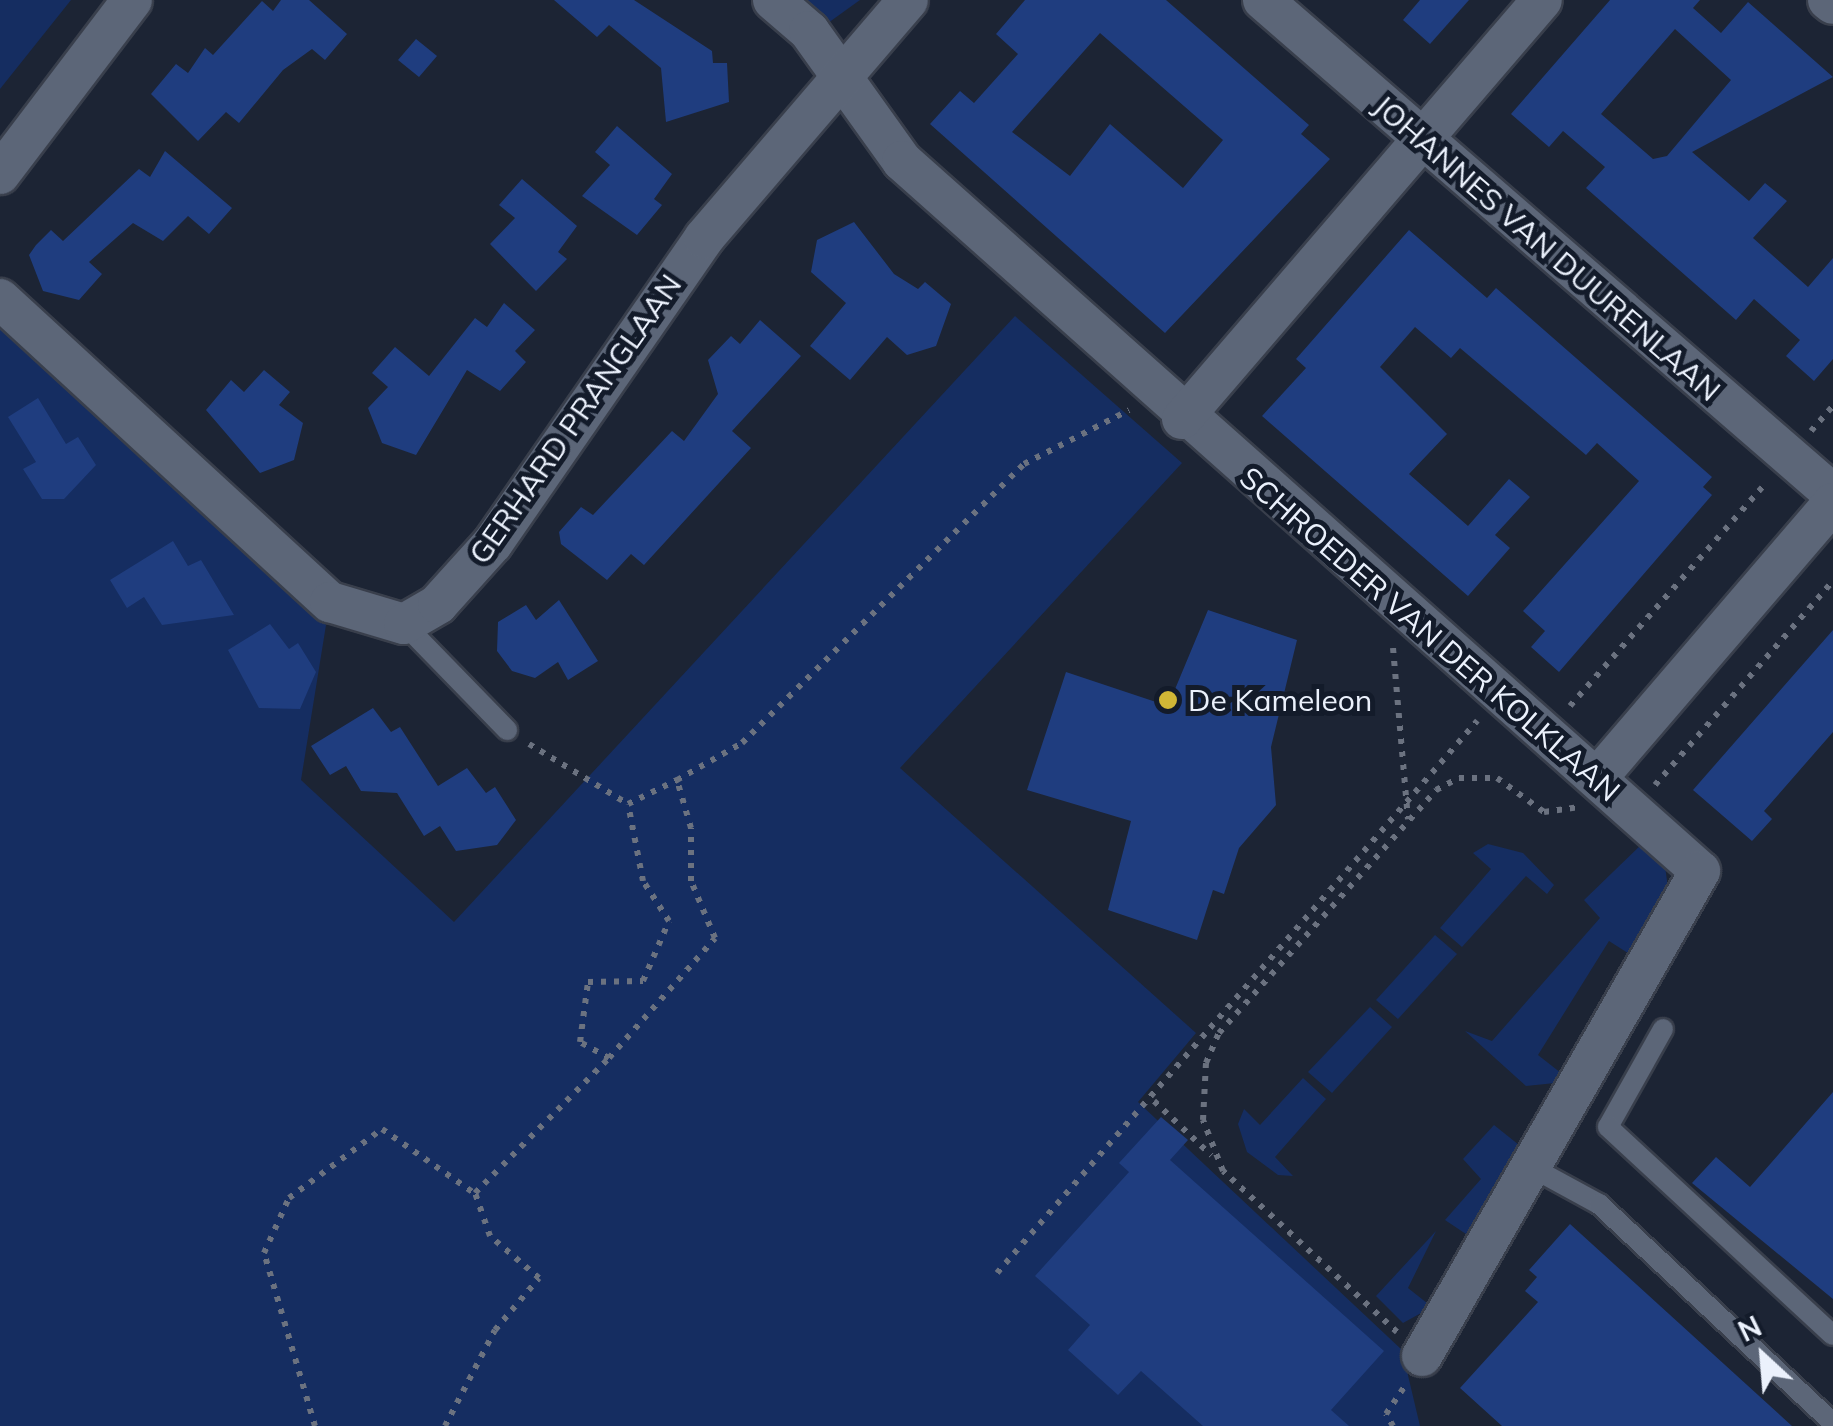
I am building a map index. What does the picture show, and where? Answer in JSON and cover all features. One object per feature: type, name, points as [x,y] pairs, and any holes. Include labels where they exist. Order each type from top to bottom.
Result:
[{"type":"street","points":[[0,174],[132,0]]},
{"type":"street","name":"SCHROEDER VAN DER KOLKLAAN","points":[[773,0],[842,74],[902,161],[1182,419],[1598,777],[1700,871],[1422,1356]]},
{"type":"street","name":"GERHARD PRANGLAAN","points":[[404,624],[438,604],[493,543],[693,252],[908,0]]},
{"type":"street","name":"JOHANNES VAN DUURENLAAN","points":[[1263,0],[1833,494]]},
{"type":"street","points":[[1182,419],[1542,0]]},
{"type":"street","points":[[0,299],[330,602],[404,624]]},
{"type":"street","points":[[1598,777],[1833,503]]},
{"type":"lane","points":[[404,624],[507,730]]},
{"type":"lane","points":[[1663,1029],[1608,1126],[1833,1335]]},
{"type":"lane","points":[[1531,1167],[1599,1204],[1833,1423]]},
{"type":"path","points":[[628,804],[742,743],[1024,464],[1116,424],[1150,390]]},
{"type":"path","points":[[1546,733],[1833,406]]},
{"type":"path","points":[[1638,817],[1649,791],[1833,581]]},
{"type":"path","points":[[1388,596],[1408,821]]},
{"type":"path","points":[[997,1273],[1198,1052],[1208,1022],[1502,694]]},
{"type":"path","points":[[507,730],[628,804],[643,881],[668,921],[643,981],[588,982],[580,1042],[609,1058]]},
{"type":"path","points":[[1214,1158],[1200,1097],[1219,1033],[1408,821],[1458,778],[1497,778],[1562,815],[1598,777]]},
{"type":"path","points":[[474,1193],[609,1058],[715,938],[690,882],[691,828],[677,780]]},
{"type":"path","points":[[1154,1101],[1422,1356]]},
{"type":"path","points":[[315,1426],[264,1253],[289,1198],[382,1129],[474,1193],[490,1236],[539,1278],[495,1330],[445,1426]]},
{"type":"path","points":[[1392,1426],[1386,1414],[1399,1395]]},
{"type":"shaded area","points":[[0,0],[71,0],[0,89]]},
{"type":"shaded area","points":[[796,0],[860,0],[828,23]]},
{"type":"shaded area","points":[[1015,316],[1182,463],[900,768],[1196,1033],[1138,1102],[1402,1350],[1420,1426],[0,1426],[0,328],[326,625],[301,780],[454,922]]},
{"type":"shaded area","points":[[1644,842],[1665,866],[1668,888],[1631,955],[1609,941],[1538,1055],[1561,1073],[1555,1083],[1526,1086],[1465,1031],[1492,1041],[1600,918],[1584,900]]},
{"type":"shaded area","points":[[1488,844],[1523,853],[1554,885],[1547,894],[1526,876],[1462,947],[1440,928],[1491,869],[1473,853]]},
{"type":"shaded area","points":[[1435,935],[1457,954],[1398,1019],[1376,1000]]},
{"type":"shaded area","points":[[1370,1007],[1392,1027],[1332,1093],[1308,1072]]},
{"type":"shaded area","points":[[1303,1078],[1326,1099],[1275,1157],[1293,1176],[1278,1175],[1247,1152],[1238,1124],[1244,1109],[1260,1125]]},
{"type":"shaded area","points":[[1494,1125],[1519,1145],[1466,1234],[1445,1220],[1481,1179],[1463,1159]]},
{"type":"shaded area","points":[[1436,1231],[1408,1288],[1432,1307],[1403,1323],[1376,1296]]},
{"type":"building","points":[[281,0],[309,0],[347,34],[325,60],[312,49],[283,70],[239,123],[226,112],[198,141],[151,94],[176,64],[188,73],[205,48],[213,55],[262,1],[273,11]]},
{"type":"building","points":[[554,0],[634,0],[712,51],[713,63],[727,63],[729,102],[666,122],[661,68],[609,25],[597,37]]},
{"type":"building","points":[[1025,0],[1166,0],[1309,125],[1301,134],[1330,159],[1165,333],[930,124],[960,91],[974,103],[1018,54],[996,34]],"holes":[[[1100,33],[1223,140],[1183,188],[1110,124],[1070,176],[1012,132]]]},
{"type":"building","points":[[1420,0],[1469,0],[1430,44],[1403,20]]},
{"type":"building","points":[[1610,0],[1700,0],[1693,8],[1721,33],[1748,2],[1833,77],[1692,152],[1749,201],[1765,183],[1787,201],[1753,238],[1808,287],[1833,258],[1833,359],[1814,381],[1786,356],[1800,340],[1754,299],[1736,320],[1586,188],[1605,167],[1563,131],[1549,147],[1511,114]],"holes":[[[1675,29],[1731,80],[1667,156],[1653,159],[1601,114]]]},
{"type":"building","points":[[416,39],[437,56],[419,77],[398,60]]},
{"type":"building","points":[[617,126],[672,174],[654,199],[662,205],[637,235],[582,196],[610,165],[595,152]]},
{"type":"building","points":[[165,151],[232,208],[209,234],[188,216],[163,241],[133,223],[89,262],[102,274],[79,300],[43,291],[29,255],[36,245],[51,230],[63,241],[139,169],[150,177]]},
{"type":"building","points":[[522,179],[577,226],[558,252],[567,259],[536,291],[490,244],[515,218],[499,205]]},
{"type":"building","points":[[854,222],[894,274],[918,289],[925,282],[951,304],[936,346],[907,355],[887,337],[850,380],[810,346],[846,303],[811,272],[817,240]]},
{"type":"building","points":[[1409,230],[1487,298],[1496,288],[1712,477],[1703,487],[1712,495],[1559,672],[1531,647],[1545,631],[1523,611],[1639,481],[1597,443],[1586,455],[1460,348],[1451,358],[1415,327],[1380,367],[1447,434],[1409,474],[1468,526],[1509,479],[1530,497],[1495,535],[1510,548],[1468,596],[1262,416],[1306,368],[1296,359]]},
{"type":"building","points":[[504,303],[535,330],[515,351],[526,362],[500,391],[467,370],[416,455],[382,443],[368,408],[388,387],[372,373],[395,347],[429,376],[475,318],[487,327]]},
{"type":"building","points":[[760,320],[801,356],[732,431],[751,448],[644,565],[631,554],[607,580],[561,544],[559,532],[581,507],[593,515],[672,431],[684,441],[718,394],[708,360],[731,336],[740,344]]},
{"type":"building","points":[[264,370],[290,392],[279,405],[303,423],[294,460],[260,473],[206,410],[231,380],[244,392]]},
{"type":"building","points":[[38,398],[66,444],[78,437],[96,465],[64,499],[42,499],[23,469],[36,462],[8,417]]},
{"type":"building","points":[[173,541],[188,566],[201,560],[234,615],[162,625],[144,597],[127,608],[110,580]]},
{"type":"building","points":[[559,600],[598,661],[568,680],[558,662],[535,678],[512,671],[497,651],[498,622],[526,605],[536,620]]},
{"type":"building","points":[[1208,610],[1297,640],[1271,747],[1276,805],[1239,848],[1224,894],[1213,890],[1197,940],[1108,910],[1131,821],[1027,790],[1066,672],[1168,706]]},
{"type":"building","points":[[270,624],[289,649],[298,643],[316,672],[300,709],[259,708],[228,650]]},
{"type":"building","points":[[1833,630],[1833,732],[1764,811],[1772,819],[1752,841],[1693,790]]},
{"type":"building","points":[[373,708],[391,732],[400,727],[438,786],[467,768],[486,793],[495,787],[516,820],[497,845],[456,851],[440,826],[424,836],[397,793],[361,791],[346,766],[330,775],[311,746]]},
{"type":"building","points":[[1833,1092],[1833,1299],[1692,1183],[1716,1157],[1750,1187]]},
{"type":"building","points":[[1161,1117],[1188,1140],[1170,1160],[1384,1351],[1331,1410],[1349,1426],[1203,1426],[1141,1371],[1118,1395],[1068,1350],[1090,1325],[1035,1276],[1129,1172],[1119,1163]]},
{"type":"building","points":[[1570,1224],[1792,1426],[1502,1426],[1460,1388],[1538,1302],[1525,1291],[1537,1277],[1529,1270]]},
{"type":"place","name":"De Kameleon","points":[[1168,700]]}]
